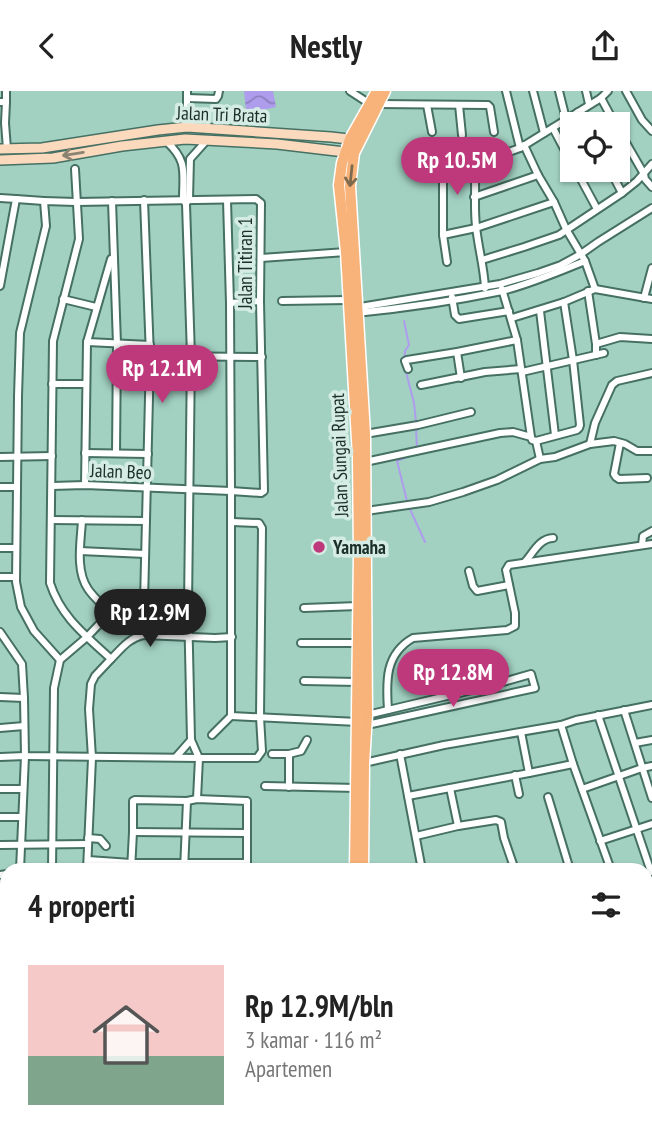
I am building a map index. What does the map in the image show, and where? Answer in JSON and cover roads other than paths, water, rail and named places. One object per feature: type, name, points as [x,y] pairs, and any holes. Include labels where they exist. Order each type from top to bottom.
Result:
[{"type":"main road","name":"Jalan Sungai Rupat","points":[[356,863],[364,762],[365,435],[339,185],[350,152],[377,91]]},
{"type":"main road","name":"Jalan Sungai Rupat","points":[[373,104],[385,91]]},
{"type":"main road","name":"Jalan Sungai Rupat","points":[[350,152],[358,457],[358,682],[364,721],[357,788],[363,863]]},
{"type":"street","points":[[3,149],[5,91]]},
{"type":"street","points":[[187,128],[187,95],[216,99],[219,91]]},
{"type":"street","points":[[350,91],[373,104],[484,104],[490,107],[494,132]]},
{"type":"street","points":[[421,385],[485,372],[547,366],[600,354],[596,344],[592,290],[583,258],[522,146],[506,91]]},
{"type":"street","points":[[534,91],[544,133]]},
{"type":"street","points":[[559,91],[564,112]]},
{"type":"street","points":[[586,91],[590,104]]},
{"type":"street","points":[[578,112],[608,91]]},
{"type":"street","points":[[626,91],[642,120],[652,131]]},
{"type":"street","points":[[601,98],[609,112]]},
{"type":"street","points":[[427,105],[432,132]]},
{"type":"street","points":[[459,105],[462,135]]},
{"type":"street","points":[[447,262],[443,235],[444,160],[448,158],[475,164],[522,146],[560,124]]},
{"type":"street","name":"Jalan Tri Brata","points":[[0,160],[53,157],[158,130],[187,128],[350,152]]},
{"type":"street","points":[[553,128],[560,141]]},
{"type":"street","name":"Jalan Tri Brata","points":[[3,149],[122,141],[255,138],[355,140]]},
{"type":"street","points":[[186,201],[190,159],[209,139]]},
{"type":"street","points":[[165,140],[180,156],[183,164],[186,201],[191,356],[188,636],[191,740],[200,758],[197,799]]},
{"type":"street","points":[[472,148],[475,164],[476,228],[485,290]]},
{"type":"street","points":[[630,150],[652,187]]},
{"type":"street","points":[[482,260],[559,235],[622,193],[652,165]]},
{"type":"street","points":[[75,169],[79,239],[54,333],[50,583],[63,612],[111,659]]},
{"type":"street","points":[[474,197],[538,175]]},
{"type":"street","points":[[582,182],[597,209]]},
{"type":"street","points":[[616,182],[622,193]]},
{"type":"street","points":[[0,198],[76,202],[227,200],[231,357],[231,716],[212,735]]},
{"type":"street","points":[[0,284],[16,199]]},
{"type":"street","name":"Jalan Titiran 1","points":[[227,200],[256,199],[261,203],[264,491]]},
{"type":"street","points":[[144,200],[150,345],[144,602]]},
{"type":"street","points":[[44,201],[46,226],[20,333],[16,577],[21,607],[34,631],[60,660]]},
{"type":"street","points":[[112,201],[117,344],[116,453]]},
{"type":"street","points":[[443,235],[476,228],[554,202]]},
{"type":"street","points":[[282,300],[352,308],[501,287],[583,258],[652,208]]},
{"type":"street","points":[[0,231],[10,232]]},
{"type":"street","points":[[261,258],[346,252]]},
{"type":"street","points":[[85,485],[87,342],[113,253]]},
{"type":"street","points":[[644,298],[652,268]]},
{"type":"street","points":[[501,287],[517,340],[533,439],[540,459]]},
{"type":"street","points":[[451,296],[455,316],[459,319],[540,310],[592,290],[652,299]]},
{"type":"street","points":[[63,299],[96,307]]},
{"type":"street","points":[[230,303],[260,302]]},
{"type":"street","points":[[365,462],[500,433],[513,432],[533,439],[579,428],[564,302]]},
{"type":"street","points":[[540,310],[555,435]]},
{"type":"street","points":[[596,344],[620,337],[652,339]]},
{"type":"street","points":[[408,369],[405,361],[407,359],[517,340]]},
{"type":"street","points":[[87,342],[150,345]]},
{"type":"street","points":[[457,352],[461,378]]},
{"type":"street","points":[[150,356],[262,357]]},
{"type":"street","points":[[590,444],[595,423],[612,385],[617,381],[652,373]]},
{"type":"street","points":[[52,384],[86,384]]},
{"type":"street","points":[[365,435],[471,412]]},
{"type":"street","points":[[366,511],[429,502],[478,487],[540,459],[555,457],[590,444],[614,441],[637,451],[652,451]]},
{"type":"street","points":[[620,443],[614,474],[616,477],[646,478]]},
{"type":"street","points":[[85,453],[148,454]]},
{"type":"street","points":[[0,457],[52,456]]},
{"type":"street","name":"Jalan Beo","points":[[52,486],[264,491]]},
{"type":"street","points":[[0,487],[16,487]]},
{"type":"street","points":[[51,520],[146,521]]},
{"type":"street","points":[[82,520],[82,577],[88,589],[111,614]]},
{"type":"street","points":[[0,757],[257,758],[260,755],[262,528],[259,523],[232,521]]},
{"type":"street","points":[[642,545],[643,536],[652,531]]},
{"type":"street","points":[[525,562],[546,538],[553,538]]},
{"type":"street","points":[[388,710],[386,681],[396,652],[404,643],[414,638],[512,629],[517,622],[507,567],[512,564],[652,544]]},
{"type":"street","points":[[0,548],[16,548]]},
{"type":"street","points":[[80,551],[145,554]]},
{"type":"street","points":[[469,571],[477,591],[509,585]]},
{"type":"street","points":[[0,577],[16,577]]},
{"type":"street","points":[[52,863],[54,688],[60,660],[111,614],[129,605],[144,602],[188,606]]},
{"type":"street","points":[[304,608],[358,606]]},
{"type":"street","points":[[0,632],[22,664],[25,756],[20,863]]},
{"type":"street","points":[[88,863],[92,758],[89,709],[91,684],[95,676],[136,637],[232,637]]},
{"type":"street","points":[[301,643],[358,643]]},
{"type":"street","points":[[231,716],[364,721],[535,688],[531,674],[388,710],[364,721]]},
{"type":"street","points":[[303,681],[358,682]]},
{"type":"street","points":[[489,686],[493,698]]},
{"type":"street","points":[[0,697],[24,698]]},
{"type":"street","points":[[364,762],[652,705]]},
{"type":"street","points":[[624,710],[652,798]]},
{"type":"street","points":[[598,715],[648,863]]},
{"type":"street","points":[[561,725],[608,863]]},
{"type":"street","points":[[0,728],[24,726]]},
{"type":"street","points":[[522,732],[529,773]]},
{"type":"street","points":[[176,757],[191,740]]},
{"type":"street","points":[[272,754],[301,751],[307,740]]},
{"type":"street","points":[[635,743],[652,740]]},
{"type":"street","points":[[289,754],[289,787]]},
{"type":"street","points":[[400,754],[421,863]]},
{"type":"street","points":[[408,796],[573,764]]},
{"type":"street","points":[[582,789],[652,766]]},
{"type":"street","points":[[515,775],[519,795]]},
{"type":"street","points":[[265,786],[357,788]]},
{"type":"street","points":[[450,787],[458,826]]},
{"type":"street","points":[[0,789],[23,789]]},
{"type":"street","points":[[548,797],[568,863]]},
{"type":"street","points":[[131,863],[134,800],[197,799],[247,802],[247,863]]},
{"type":"street","points":[[184,863],[187,801]]},
{"type":"street","points":[[0,817],[21,817]]},
{"type":"street","points":[[416,836],[496,820],[501,822],[513,863]]},
{"type":"street","points":[[600,841],[652,824]]},
{"type":"street","points":[[133,832],[246,834]]},
{"type":"street","points":[[0,845],[52,845],[100,839],[106,846]]},
{"type":"street","points":[[88,860],[110,863]]},
{"type":"water","points":[[244,91],[273,91],[276,107],[248,113]]},
{"type":"waterway","points":[[404,321],[409,345],[404,360]]},
{"type":"waterway","points":[[406,372],[416,422]]},
{"type":"waterway","points":[[416,427],[417,450]]},
{"type":"waterway","points":[[407,501],[397,461],[412,455]]},
{"type":"waterway","points":[[409,507],[425,542]]},
{"type":"place","name":"Yamaha","points":[[319,547]]}]
